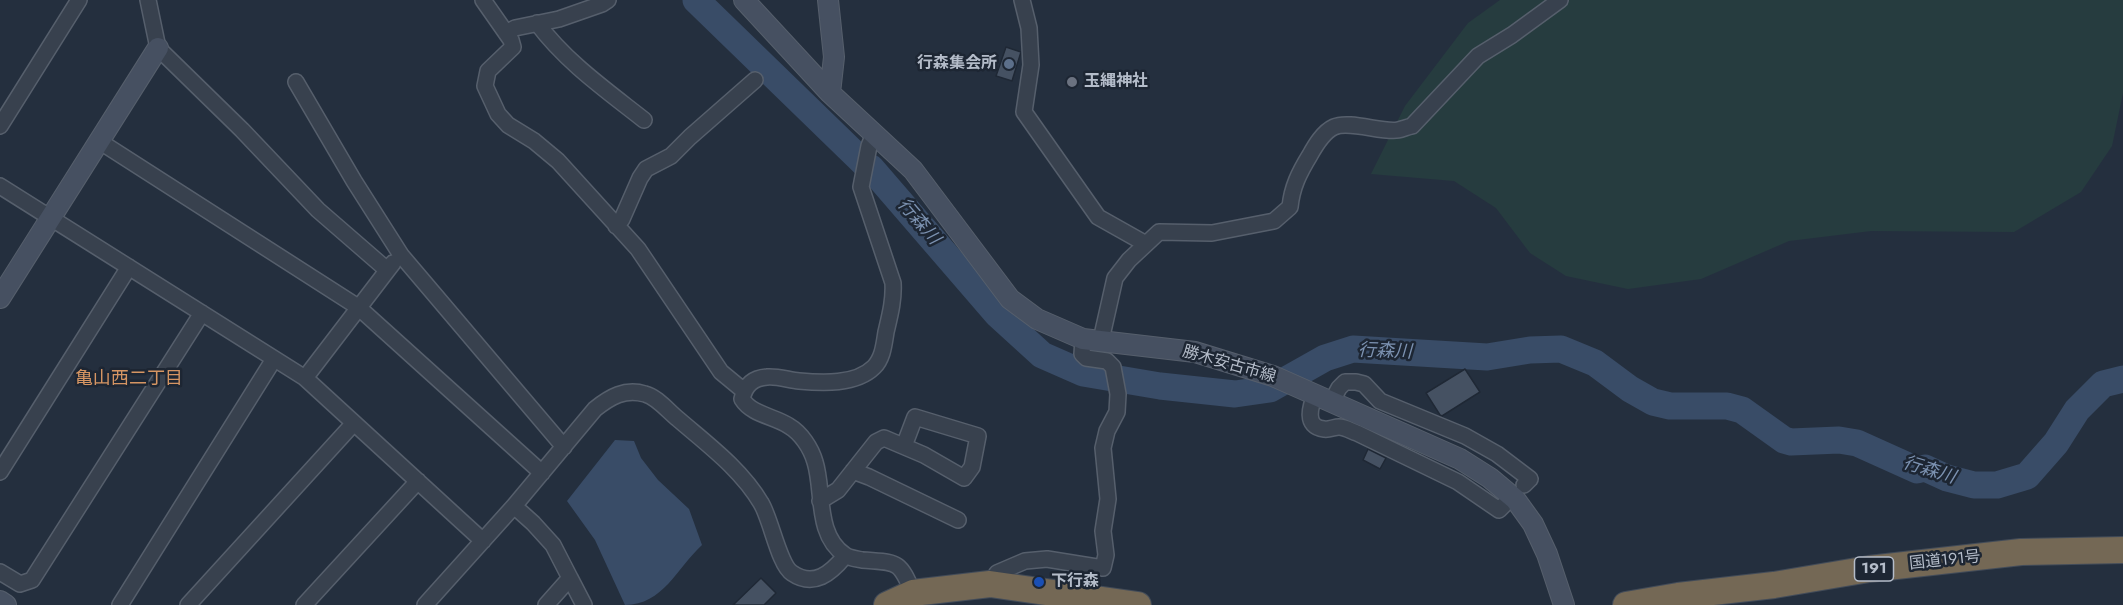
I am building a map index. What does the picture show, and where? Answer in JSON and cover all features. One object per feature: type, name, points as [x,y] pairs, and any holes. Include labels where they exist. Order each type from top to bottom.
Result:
[{"type":"highway","name":"国道191号","points":[[1626,605],[1678,601],[1869,569],[2021,552],[2123,550]]},
{"type":"highway","points":[[887,605],[914,593],[990,584],[1138,605]]},
{"type":"main road","name":"勝木安古市線","points":[[744,0],[830,93],[913,170],[1010,299],[1037,319],[1092,340],[1195,352],[1273,376],[1460,459],[1490,478],[1515,500],[1533,524],[1547,554],[1564,605]]},
{"type":"main road","points":[[828,0],[834,57],[830,93]]},
{"type":"main road","points":[[0,298],[158,48]]},
{"type":"main road","points":[[0,601],[6,605]]},
{"type":"street","points":[[0,126],[79,0]]},
{"type":"street","points":[[148,0],[158,48],[242,130],[318,210],[387,269]]},
{"type":"street","points":[[483,0],[511,40],[513,47],[488,71],[485,86],[498,114],[508,125],[534,141],[558,162],[638,249],[721,372],[744,391]]},
{"type":"street","points":[[506,33],[515,28],[559,19],[608,0]]},
{"type":"street","points":[[1022,0],[1029,28],[1031,65],[1024,112],[1098,217],[1146,244]]},
{"type":"street","points":[[990,584],[997,573],[1025,561],[1047,559],[1103,568],[1106,555],[1103,531],[1108,499],[1103,448],[1107,431],[1117,412],[1118,394],[1113,367],[1107,361],[1086,358],[1082,354],[1092,340],[1114,278],[1129,260],[1159,232],[1212,233],[1274,221],[1290,207],[1292,190],[1298,175],[1327,132],[1343,125],[1397,131],[1412,126],[1478,56],[1512,35],[1560,0]]},
{"type":"street","points":[[537,23],[550,41],[587,76],[644,120]]},
{"type":"street","points":[[616,226],[622,219],[640,178],[646,170],[671,156],[690,136],[755,80]]},
{"type":"street","points":[[296,82],[401,255],[564,447]]},
{"type":"street","points":[[874,134],[869,146],[861,188],[893,283],[894,299],[881,356],[864,374],[844,381],[819,382],[767,377],[751,381],[742,399],[747,406],[789,426],[805,441],[815,462],[822,518],[832,541],[845,556],[860,560],[887,561],[898,565],[904,571],[914,593]]},
{"type":"street","points":[[99,141],[358,307],[542,473]]},
{"type":"street","points":[[0,186],[305,378],[483,541]]},
{"type":"street","points":[[305,378],[387,269],[401,255]]},
{"type":"street","points":[[0,472],[129,267]]},
{"type":"street","points":[[0,572],[20,584],[32,580],[202,313]]},
{"type":"street","points":[[120,605],[274,359]]},
{"type":"street","points":[[1504,505],[1499,510],[1458,482],[1357,433],[1341,427],[1324,429],[1316,426],[1310,418],[1309,409],[1319,396],[1340,388],[1346,382],[1364,384],[1380,400],[1465,436],[1497,453],[1530,479],[1524,485]]},
{"type":"street","points":[[425,605],[514,506],[595,409],[610,397],[627,392],[647,394],[740,474],[762,503],[775,535],[782,561],[789,572],[802,579],[818,579],[833,570],[845,556]]},
{"type":"street","points":[[820,501],[838,490],[876,442],[884,438],[924,455],[964,478],[972,467],[978,436],[915,417],[904,446]]},
{"type":"street","points":[[188,605],[354,423]]},
{"type":"street","points":[[853,471],[958,520]]},
{"type":"street","points":[[304,605],[418,481]]},
{"type":"street","points":[[514,506],[553,545],[584,605]]},
{"type":"street","points":[[546,605],[570,579]]},
{"type":"green space","points":[[1500,0],[2123,0],[2123,93],[2112,146],[2081,192],[2014,232],[1871,231],[1789,241],[1701,279],[1628,289],[1566,276],[1530,253],[1496,208],[1454,181],[1371,174],[1405,106],[1468,23]]},
{"type":"water","points":[[615,440],[634,441],[641,458],[658,480],[689,509],[702,545],[659,592],[650,599],[625,605],[595,540],[567,501]]},
{"type":"building","name":"行森集会所","points":[[1006,47],[1021,52],[1012,81],[996,76]]},
{"type":"building","points":[[1465,369],[1480,392],[1442,416],[1440,415],[1426,393]]},
{"type":"building","points":[[1368,449],[1386,458],[1380,469],[1363,460]]},
{"type":"building","points":[[761,578],[776,593],[764,605],[733,605]]},
{"type":"waterway","name":"行森川","points":[[696,0],[871,168],[997,314],[1042,355],[1083,373],[1160,386],[1235,394],[1270,389],[1325,358],[1353,349],[1487,357],[1530,350],[1561,349],[1595,363],[1630,389],[1653,402],[1670,406],[1727,406],[1742,410],[1784,440],[1791,442],[1839,440],[1857,443],[1917,470],[1925,468],[1947,478],[1974,485],[1997,485],[2027,476],[2056,443],[2077,410],[2103,384],[2123,379]]},
{"type":"place","name":"行森集会所","points":[[1009,64]]},
{"type":"place","name":"玉縄神社","points":[[1072,82]]},
{"type":"place","name":"下行森","points":[[1039,582]]},
{"type":"district","name":"亀山西二丁目","points":[[129,380]]}]
